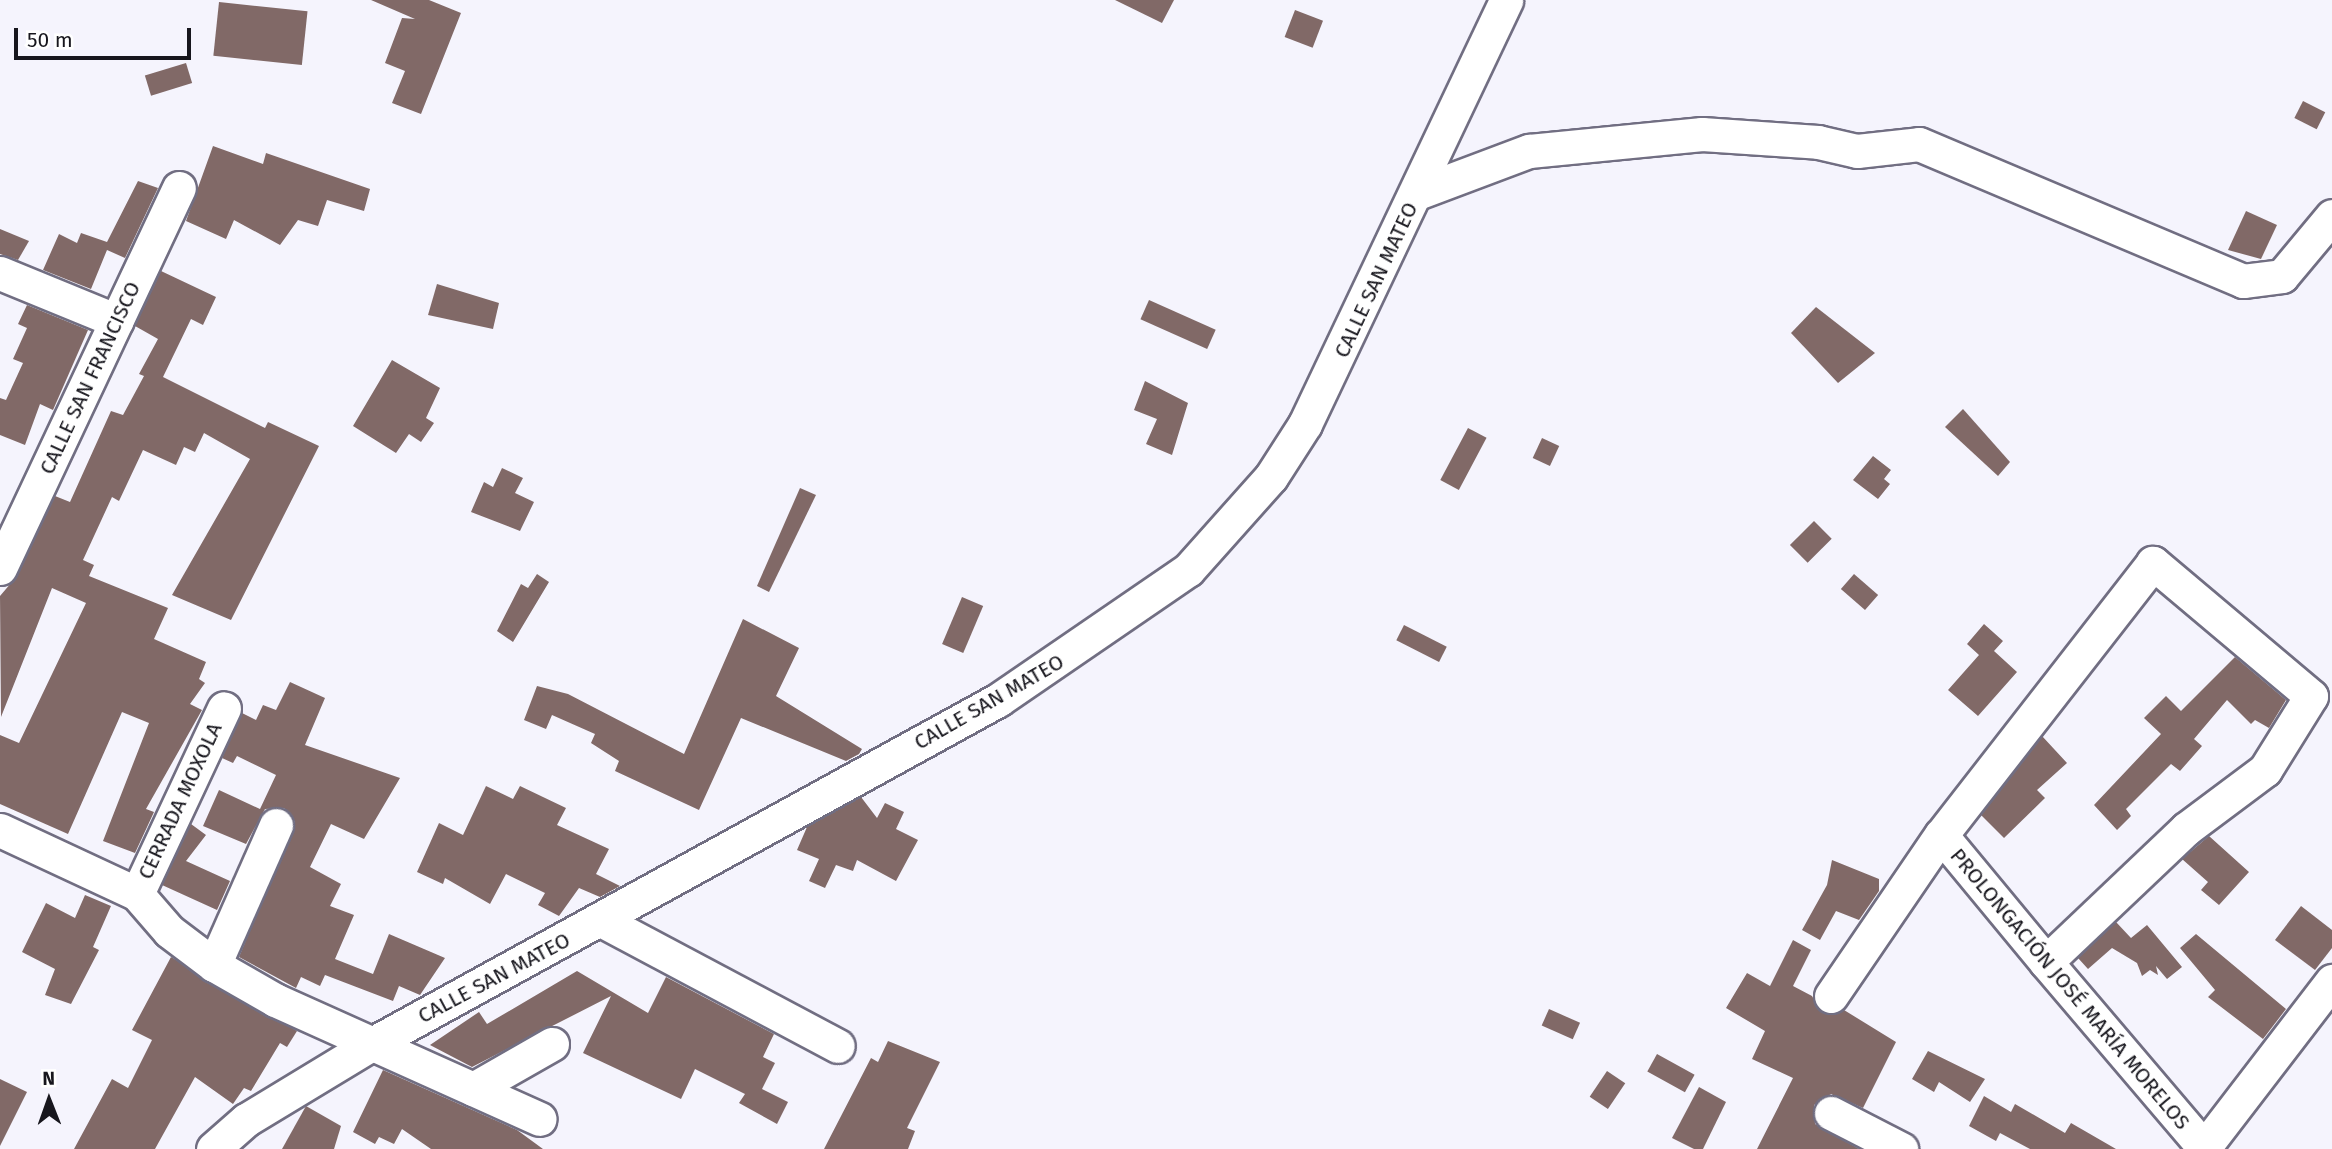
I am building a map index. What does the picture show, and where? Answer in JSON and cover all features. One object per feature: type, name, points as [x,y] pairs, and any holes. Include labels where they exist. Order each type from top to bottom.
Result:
[{"type":"street","name":"CALLE SAN MATEO","points":[[214,1149],[246,1120],[370,1045],[998,700],[1138,611],[1188,570],[1271,477],[1305,424],[1417,193],[1506,0]]},
{"type":"street","points":[[1417,193],[1529,151],[1688,135],[1818,142],[1857,151],[1919,144],[2243,281],[2282,276],[2332,216]]},
{"type":"street","name":"CALLE SAN FRANCISCO","points":[[0,568],[178,188]]},
{"type":"street","points":[[0,273],[117,321]]},
{"type":"street","name":"PROLONGACIÓN JOSÉ MARÍA MORELOS","points":[[2046,962],[2186,829],[2265,770],[2311,696],[2153,563],[1941,835],[2046,962],[2204,1149]]},
{"type":"street","name":"CERRADA MOXOLA","points":[[137,894],[224,708]]},
{"type":"street","points":[[214,965],[276,825]]},
{"type":"street","points":[[0,830],[137,894],[214,965],[370,1045],[540,1119]]},
{"type":"street","points":[[1831,996],[1941,835]]},
{"type":"street","points":[[601,920],[838,1046]]},
{"type":"street","points":[[2204,1149],[2332,981]]},
{"type":"street","points":[[473,1089],[552,1044]]},
{"type":"street","points":[[1831,1112],[1901,1149]]},
{"type":"building","points":[[371,0],[429,0],[461,13],[421,114],[392,103],[405,71],[385,63],[402,18],[415,19]]},
{"type":"building","points":[[1115,0],[1174,0],[1162,23]]},
{"type":"building","points":[[219,2],[308,11],[302,65],[213,56]]},
{"type":"building","points":[[1295,10],[1323,21],[1313,48],[1285,37]]},
{"type":"building","points":[[186,63],[192,83],[151,96],[145,76]]},
{"type":"building","points":[[2303,101],[2325,112],[2317,129],[2294,118]]},
{"type":"building","points":[[213,146],[263,164],[266,153],[370,189],[364,211],[327,200],[318,226],[298,220],[280,245],[234,220],[226,239],[186,221]]},
{"type":"building","points":[[138,181],[158,188],[125,258],[107,250],[91,289],[43,270],[59,234],[77,243],[81,233],[107,242]]},
{"type":"building","points":[[2246,211],[2277,225],[2261,259],[2228,250]]},
{"type":"building","points":[[0,229],[29,241],[18,260],[0,254]]},
{"type":"building","points":[[161,271],[216,297],[203,325],[191,319],[163,377],[265,428],[268,422],[319,446],[231,620],[172,595],[250,459],[204,433],[195,452],[184,447],[176,465],[143,450],[119,501],[112,497],[83,560],[94,565],[89,576],[168,608],[154,639],[206,662],[199,679],[205,683],[190,704],[202,710],[146,809],[154,812],[135,853],[103,841],[149,723],[122,712],[68,834],[0,804],[0,735],[19,743],[86,603],[52,588],[1,717],[0,596],[17,576],[55,496],[70,502],[111,411],[123,415],[144,376],[139,374],[158,339],[135,326]]},
{"type":"building","points":[[437,284],[499,303],[493,329],[428,315]]},
{"type":"building","points":[[1149,300],[1216,330],[1207,349],[1140,319]]},
{"type":"building","points":[[27,305],[88,330],[53,410],[40,404],[25,445],[0,435],[0,398],[6,400],[23,363],[13,359],[27,328],[18,324]]},
{"type":"building","points":[[1816,307],[1875,353],[1838,383],[1791,333]]},
{"type":"building","points":[[392,360],[440,388],[426,418],[434,423],[421,442],[409,434],[396,453],[353,426]]},
{"type":"building","points":[[1145,381],[1188,403],[1172,455],[1146,444],[1157,419],[1134,410]]},
{"type":"building","points":[[1963,409],[2010,462],[1998,476],[1945,427]]},
{"type":"building","points":[[1468,428],[1487,438],[1459,490],[1440,480]]},
{"type":"building","points":[[1542,438],[1559,446],[1550,466],[1533,458]]},
{"type":"building","points":[[1873,456],[1891,470],[1884,479],[1890,484],[1878,499],[1853,480]]},
{"type":"building","points":[[502,468],[523,478],[515,493],[534,502],[520,531],[471,512],[484,482],[493,487]]},
{"type":"building","points":[[800,488],[816,495],[769,592],[757,586]]},
{"type":"building","points":[[1814,521],[1832,539],[1808,563],[1790,545]]},
{"type":"building","points":[[537,574],[549,582],[513,642],[497,631],[521,584],[528,588]]},
{"type":"building","points":[[1854,574],[1878,595],[1865,610],[1841,589]]},
{"type":"building","points":[[962,597],[983,606],[963,653],[942,644]]},
{"type":"building","points":[[743,619],[799,648],[776,696],[862,749],[859,754],[846,761],[741,718],[699,810],[615,771],[619,761],[591,743],[595,734],[552,715],[546,729],[524,720],[537,686],[568,694],[684,754]]},
{"type":"building","points":[[1984,624],[2003,641],[1994,651],[2017,672],[1978,716],[1948,690],[1979,655],[1967,644]]},
{"type":"building","points":[[1404,625],[1447,647],[1439,662],[1396,640]]},
{"type":"building","points":[[2235,657],[2286,700],[2269,728],[2255,720],[2251,724],[2227,700],[2194,739],[2202,746],[2180,771],[2171,764],[2126,809],[2131,816],[2117,830],[2094,805],[2161,734],[2144,718],[2166,696],[2181,711]]},
{"type":"building","points":[[290,682],[325,698],[305,745],[400,778],[364,839],[331,824],[310,867],[341,884],[330,906],[354,915],[335,959],[373,974],[389,934],[445,958],[420,995],[399,986],[393,1001],[325,975],[320,986],[301,977],[296,988],[239,957],[295,822],[284,808],[265,809],[246,844],[203,826],[219,790],[260,809],[276,775],[237,756],[233,763],[222,758],[242,713],[256,720],[263,705],[276,710]]},
{"type":"building","points":[[2042,736],[2067,763],[2037,790],[2045,798],[2004,838],[1981,815]]},
{"type":"building","points":[[486,786],[513,799],[520,786],[566,808],[557,825],[609,849],[596,874],[620,886],[600,897],[579,888],[559,916],[538,905],[545,893],[506,874],[490,904],[445,878],[443,884],[417,872],[439,823],[463,835]]},
{"type":"building","points":[[861,797],[877,818],[885,803],[904,812],[896,829],[918,840],[896,881],[857,860],[853,871],[836,865],[825,888],[809,881],[819,859],[797,850],[807,827]]},
{"type":"building","points":[[191,824],[206,835],[186,861],[230,881],[217,910],[162,885]]},
{"type":"building","points":[[2209,836],[2249,872],[2219,905],[2201,890],[2208,882],[2182,859]]},
{"type":"building","points":[[1832,860],[1879,879],[1879,891],[1859,920],[1836,911],[1820,940],[1802,930],[1827,885]]},
{"type":"building","points":[[85,895],[111,906],[93,947],[99,950],[71,1004],[45,995],[55,969],[22,952],[46,903],[75,918]]},
{"type":"building","points":[[2301,906],[2332,930],[2332,948],[2315,970],[2275,940]]},
{"type":"building","points":[[2116,922],[2131,938],[2147,925],[2182,967],[2167,979],[2156,966],[2158,975],[2150,970],[2142,976],[2137,963],[2112,948],[2088,969],[2078,958]]},
{"type":"building","points":[[2196,934],[2286,1009],[2263,1039],[2208,997],[2215,990],[2180,948]]},
{"type":"building","points":[[1793,940],[1811,950],[1793,986],[1812,996],[1821,1012],[1844,1010],[1896,1042],[1863,1108],[1831,1094],[1814,1105],[1815,1124],[1859,1149],[1757,1149],[1793,1078],[1752,1059],[1765,1031],[1726,1008],[1747,973],[1770,986]]},
{"type":"building","points":[[171,957],[297,1031],[287,1047],[280,1043],[251,1091],[244,1088],[233,1104],[195,1077],[155,1149],[74,1149],[112,1079],[128,1088],[152,1040],[132,1030]]},
{"type":"building","points":[[577,971],[648,1013],[666,977],[774,1034],[763,1057],[775,1063],[762,1089],[788,1102],[777,1124],[739,1103],[745,1094],[695,1069],[681,1099],[583,1053],[611,996],[472,1067],[430,1045],[479,1012],[487,1024]]},
{"type":"building","points":[[1549,1009],[1580,1023],[1573,1039],[1542,1025]]},
{"type":"building","points":[[888,1041],[940,1062],[907,1128],[915,1131],[908,1149],[824,1149],[871,1058],[878,1062]]},
{"type":"building","points":[[1928,1051],[1985,1079],[1970,1102],[1939,1082],[1934,1092],[1912,1079]]},
{"type":"building","points":[[1657,1054],[1695,1075],[1685,1092],[1647,1071]]},
{"type":"building","points":[[383,1070],[517,1130],[543,1149],[431,1149],[402,1129],[394,1144],[379,1137],[375,1144],[353,1132]]},
{"type":"building","points":[[1607,1071],[1625,1083],[1608,1109],[1590,1097]]},
{"type":"building","points":[[0,1079],[27,1092],[0,1146]]},
{"type":"building","points":[[1699,1087],[1726,1102],[1703,1149],[1694,1149],[1672,1138]]},
{"type":"building","points":[[1984,1096],[2011,1112],[2015,1104],[2065,1133],[2071,1123],[2116,1149],[2030,1149],[2000,1133],[1996,1141],[1969,1126]]},
{"type":"building","points":[[306,1106],[341,1126],[334,1149],[282,1149]]}]
